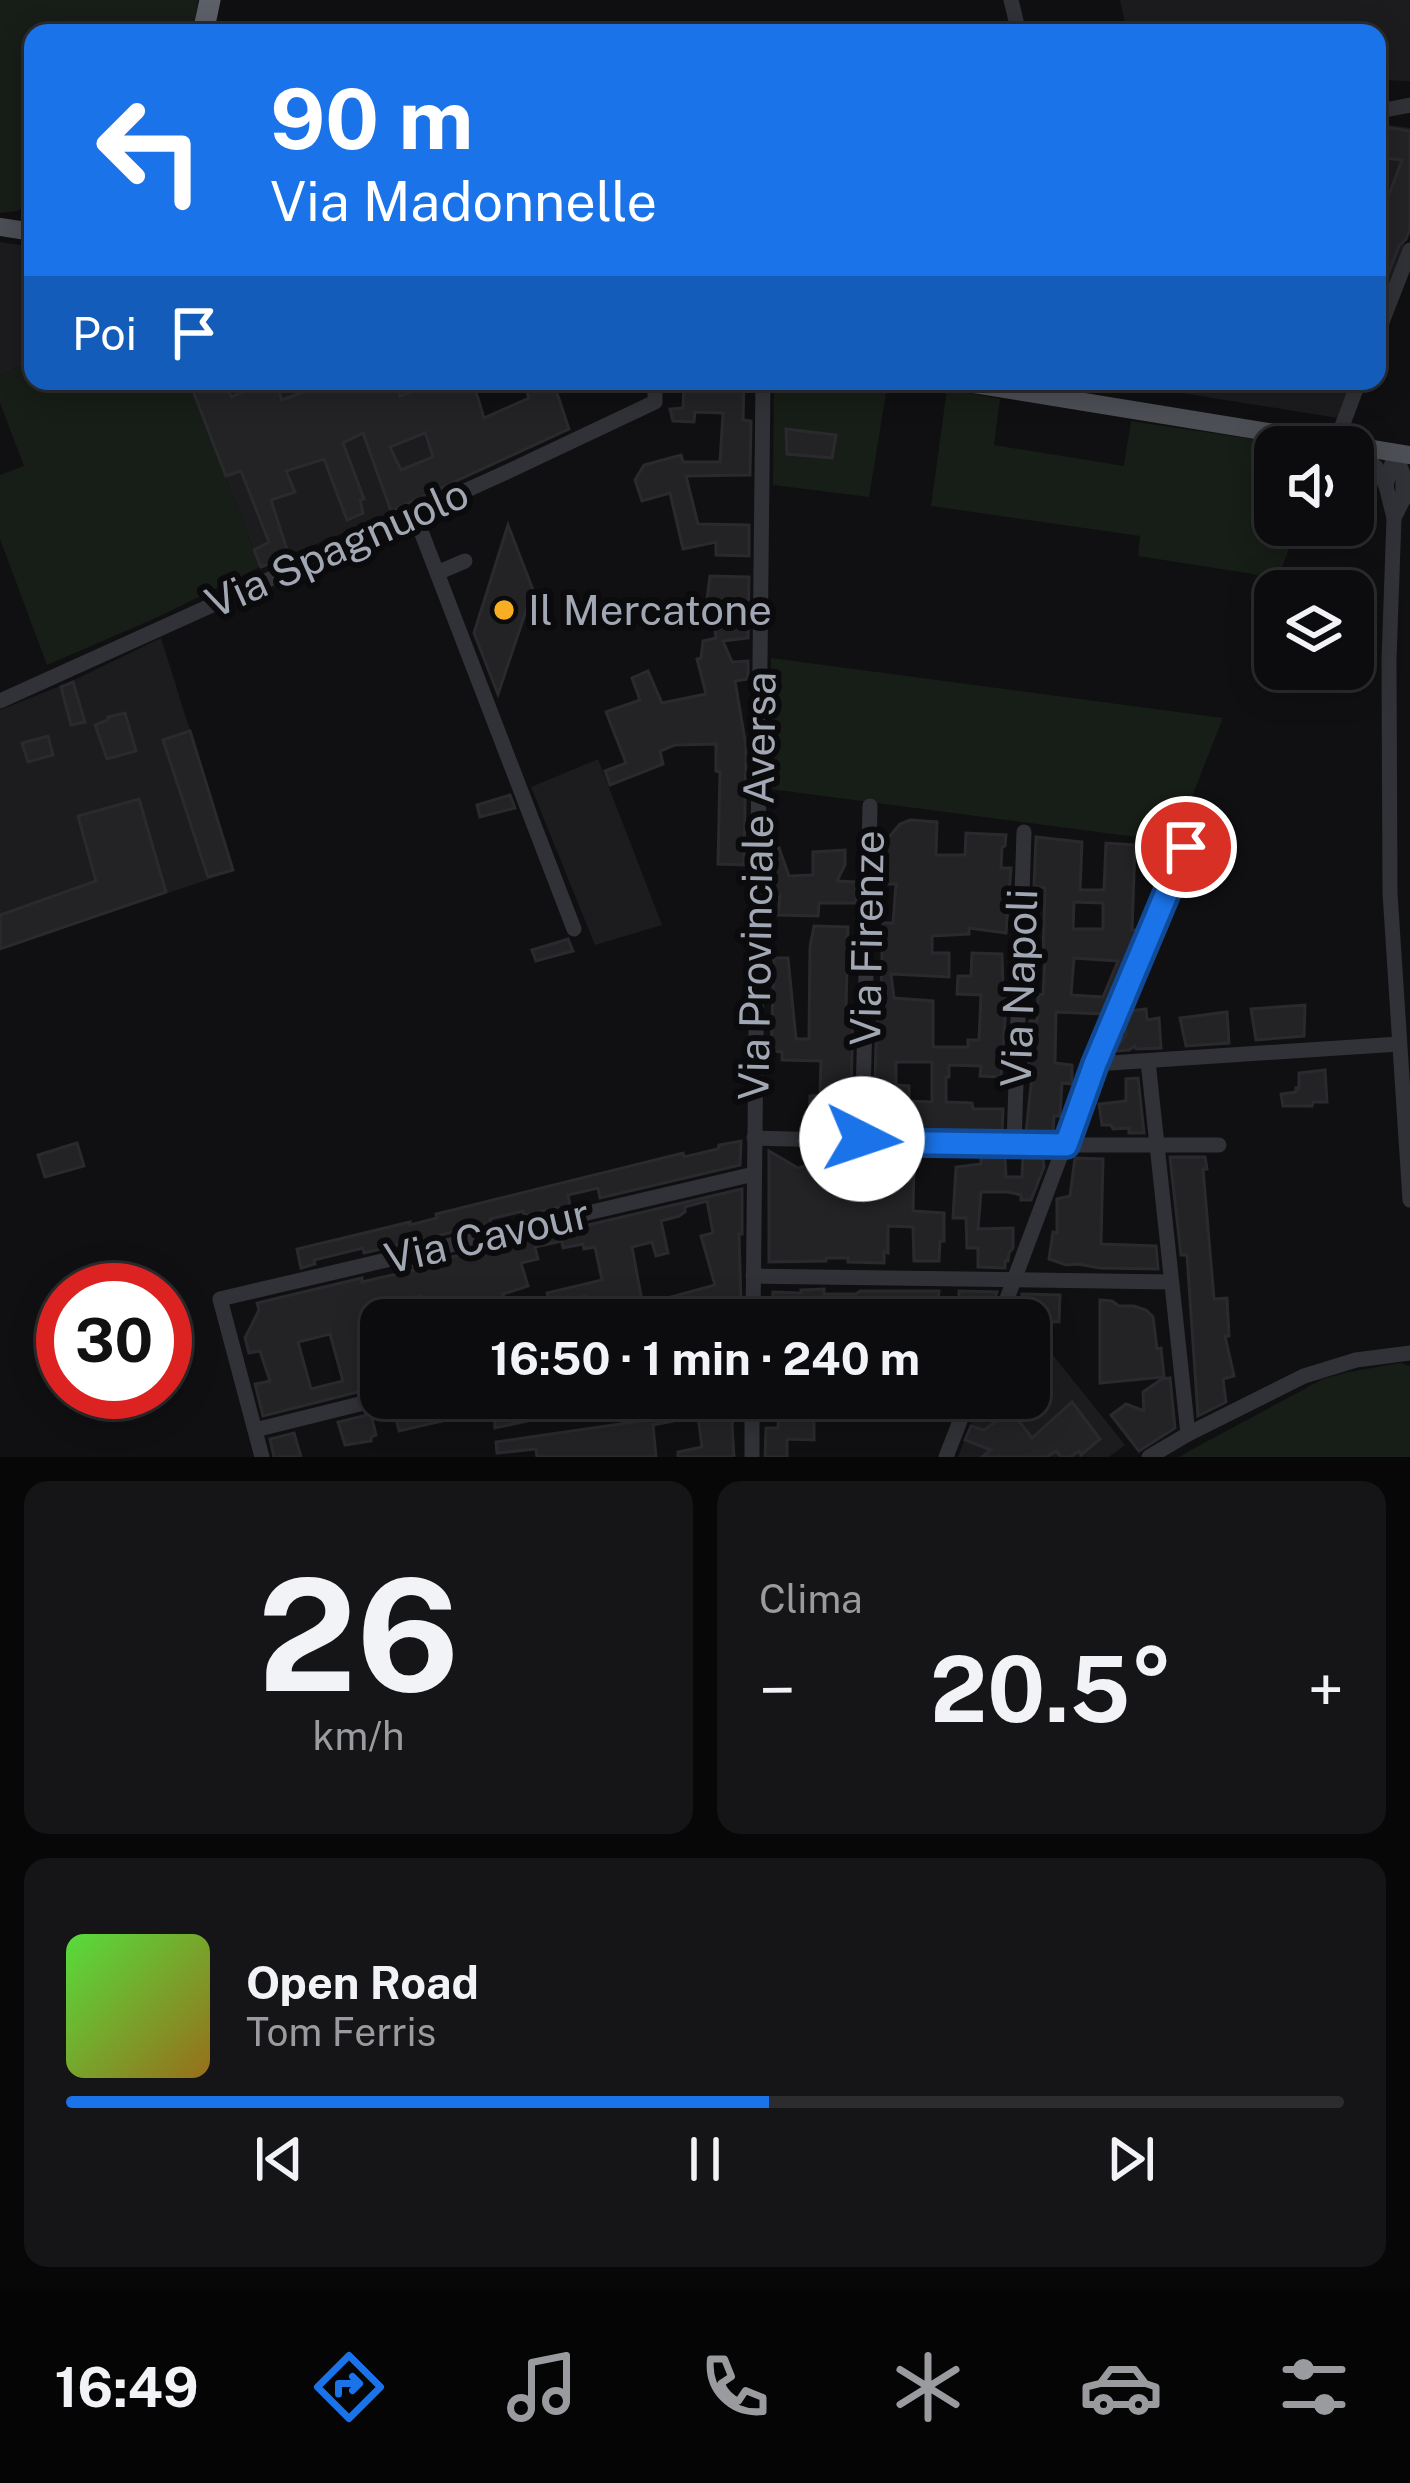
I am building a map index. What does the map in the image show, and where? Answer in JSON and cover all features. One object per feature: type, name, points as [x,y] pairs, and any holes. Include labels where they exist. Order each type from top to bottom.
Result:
[{"type":"main road","points":[[1012,390],[1254,429]]},
{"type":"street","points":[[1386,312],[1410,250]]},
{"type":"street","name":"Via Spagnuolo","points":[[0,701],[414,513],[459,501],[655,402],[655,390]]},
{"type":"street","name":"Via Provinciale Aversa","points":[[753,1299],[764,390]]},
{"type":"street","points":[[1349,426],[1357,390]]},
{"type":"street","points":[[1386,485],[1403,454]]},
{"type":"street","points":[[1394,518],[1406,497],[1403,454]]},
{"type":"street","points":[[1374,466],[1386,485],[1394,518],[1390,892],[1410,1200]]},
{"type":"street","points":[[414,513],[574,929]]},
{"type":"street","points":[[437,573],[464,561]]},
{"type":"street","name":"Via Firenze","points":[[862,1142],[871,806]]},
{"type":"street","name":"Via Napoli","points":[[1014,1145],[1024,832]]},
{"type":"street","points":[[1007,1299],[1095,1064],[1186,847]]},
{"type":"street","points":[[1095,1064],[1399,1044]]},
{"type":"street","points":[[1148,1061],[1188,1434]]},
{"type":"street","points":[[754,1138],[1219,1145]]},
{"type":"street","name":"Via Cavour","points":[[255,1430],[220,1299],[754,1174]]},
{"type":"street","points":[[753,1276],[1171,1282]]},
{"type":"street","points":[[1149,1457],[1328,1367],[1410,1353]]},
{"type":"street","points":[[262,1457],[255,1430],[360,1404]]},
{"type":"street","points":[[752,1419],[752,1457]]},
{"type":"street","points":[[946,1457],[961,1419]]},
{"type":"shaded area","points":[[0,0],[198,0],[195,24],[24,24],[24,208],[0,213]]},
{"type":"shaded area","points":[[1120,0],[1410,0],[1410,81],[1386,80],[1386,24],[1125,24]]},
{"type":"shaded area","points":[[1386,124],[1410,128],[1410,229],[1386,292]]},
{"type":"shaded area","points":[[0,242],[24,246],[24,365],[0,375]]},
{"type":"shaded area","points":[[24,365],[24,390],[192,390],[260,567],[47,665],[0,539],[0,475],[24,466],[0,403],[0,375]]},
{"type":"shaded area","points":[[192,390],[407,390],[444,492],[260,567]]},
{"type":"shaded area","points":[[774,390],[887,390],[869,497],[773,485]]},
{"type":"shaded area","points":[[947,390],[1000,399],[994,445],[1124,466],[1131,421],[1254,439],[1254,546],[1290,546],[1281,570],[1254,570],[1254,574],[1138,556],[1140,536],[931,506]]},
{"type":"shaded area","points":[[1163,390],[1349,390],[1338,418]]},
{"type":"shaded area","points":[[161,638],[234,871],[0,949],[0,710]]},
{"type":"shaded area","points":[[771,658],[1223,718],[1174,842],[770,789]]},
{"type":"shaded area","points":[[598,759],[662,925],[595,945],[531,787]]},
{"type":"shaded area","points":[[1050,1351],[1125,1445],[1109,1457],[958,1457],[973,1419],[1050,1419]]},
{"type":"shaded area","points":[[1400,1363],[1410,1366],[1410,1457],[1178,1457],[1323,1379]]},
{"type":"building","points":[[1386,127],[1410,131],[1410,229],[1386,279],[1386,203],[1402,160],[1386,158]]},
{"type":"building","points":[[193,390],[228,390],[231,397],[249,390],[278,390],[282,400],[309,390],[398,390],[400,396],[416,390],[478,390],[484,418],[529,398],[526,390],[556,390],[569,429],[391,511],[363,433],[343,443],[364,499],[360,500],[363,513],[347,520],[324,459],[286,471],[295,492],[271,500],[289,556],[261,567],[254,550],[269,542],[241,471],[226,476]],"holes":[[[425,433],[433,457],[401,470],[390,447]]]},
{"type":"building","points":[[684,390],[744,390],[743,420],[751,421],[750,475],[686,476],[698,524],[749,525],[749,556],[716,555],[716,542],[683,549],[670,493],[642,501],[635,480],[644,465],[681,455],[683,462],[720,462],[723,413],[695,412],[694,422],[673,421],[670,409],[683,408]]},
{"type":"building","points":[[786,429],[836,435],[832,458],[787,454]]},
{"type":"building","name":"Il Mercatone","points":[[508,525],[533,590],[498,694],[474,633]]},
{"type":"building","points":[[710,576],[749,577],[748,638],[723,641],[732,662],[748,661],[748,679],[735,681],[746,746],[744,865],[718,864],[716,744],[675,745],[660,751],[663,764],[610,785],[605,771],[626,763],[606,712],[640,700],[632,678],[648,671],[662,703],[706,694],[697,659],[703,641],[716,638],[711,599],[707,599]]},
{"type":"building","points":[[73,682],[85,722],[71,725],[61,687]]},
{"type":"building","points":[[125,713],[136,751],[107,759],[95,725]]},
{"type":"building","points":[[190,731],[233,870],[208,877],[163,740]]},
{"type":"building","points":[[48,736],[53,755],[28,762],[22,743]]},
{"type":"building","points":[[510,795],[515,808],[480,817],[477,805]]},
{"type":"building","points":[[139,799],[166,892],[0,949],[0,915],[96,881],[78,816]]},
{"type":"building","points":[[937,822],[936,855],[965,855],[966,833],[1006,835],[1001,868],[1011,868],[1006,933],[969,928],[969,934],[932,936],[932,953],[949,953],[949,977],[891,974],[894,998],[933,1001],[933,1047],[968,1047],[968,1040],[979,1040],[981,995],[957,994],[958,976],[971,976],[972,953],[1002,954],[1003,991],[1007,991],[1001,1077],[980,1076],[981,1066],[949,1065],[946,1102],[972,1103],[973,1109],[1003,1109],[1002,1133],[877,1129],[883,923],[893,923],[896,884],[881,884],[881,847],[900,824]],"holes":[[[896,1062],[932,1062],[932,1102],[909,1101],[909,1086],[896,1085]]]},
{"type":"building","points":[[1036,837],[1082,842],[1080,890],[1104,890],[1106,843],[1135,845],[1132,930],[1138,930],[1103,1014],[1056,1012],[1055,1063],[1072,1065],[1072,1084],[1062,1083],[1060,1116],[1054,1116],[1053,1133],[1026,1133],[1032,1076],[1028,1076],[1030,1021],[1037,1021],[1038,994],[1043,995],[1045,956],[1045,888],[1034,886]],"holes":[[[1074,902],[1103,903],[1103,929],[1073,929]],[[1074,958],[1118,961],[1103,997],[1071,995]]]},
{"type":"building","points":[[779,848],[789,876],[813,875],[813,852],[845,850],[845,865],[837,881],[856,882],[856,903],[819,903],[818,916],[778,915],[780,896],[772,899],[770,853]]},
{"type":"building","points":[[814,926],[848,927],[851,1095],[839,1095],[839,1128],[805,1127],[810,1096],[820,1095],[821,1061],[782,1060],[782,1052],[771,1051],[774,958],[788,958],[796,1039],[809,1039]]},
{"type":"building","points":[[568,939],[573,951],[536,961],[532,950]]},
{"type":"building","points":[[1305,1005],[1304,1036],[1256,1040],[1251,1009]]},
{"type":"building","points":[[1146,1009],[1147,1020],[1159,1018],[1161,1048],[1135,1046],[1114,1051],[1126,1035],[1130,1011]]},
{"type":"building","points":[[1227,1012],[1229,1043],[1186,1046],[1180,1018]]},
{"type":"building","points":[[1325,1070],[1327,1102],[1283,1106],[1281,1094],[1296,1092],[1299,1073]]},
{"type":"building","points":[[1138,1078],[1144,1133],[1102,1125],[1099,1104],[1126,1101],[1126,1079]]},
{"type":"building","points":[[741,1141],[740,1165],[600,1198],[598,1188],[568,1195],[570,1205],[524,1215],[523,1211],[364,1253],[363,1248],[314,1260],[315,1264],[301,1268],[297,1249]]},
{"type":"building","points":[[77,1143],[84,1166],[45,1177],[38,1155]]},
{"type":"building","points":[[769,1151],[798,1168],[833,1154],[834,1181],[856,1182],[856,1167],[914,1165],[913,1211],[944,1213],[939,1261],[914,1261],[913,1227],[888,1226],[884,1263],[848,1262],[848,1258],[769,1262]]},
{"type":"building","points":[[1023,1157],[1043,1157],[1044,1167],[1031,1200],[1008,1192],[981,1192],[978,1229],[1013,1228],[1013,1248],[1005,1268],[978,1267],[978,1248],[967,1248],[966,1218],[953,1218],[956,1167],[981,1164],[981,1158],[1005,1158],[1006,1177],[1022,1177]]},
{"type":"building","points":[[1170,1157],[1205,1157],[1214,1299],[1227,1298],[1229,1336],[1225,1336],[1234,1376],[1223,1379],[1226,1402],[1198,1416],[1187,1255],[1181,1255]]},
{"type":"building","points":[[1075,1158],[1103,1159],[1101,1244],[1156,1246],[1158,1269],[1066,1265],[1049,1259],[1053,1232],[1057,1233],[1057,1199],[1070,1196]]},
{"type":"building","points":[[742,1189],[741,1299],[667,1299],[715,1285],[701,1236],[713,1233],[707,1201],[661,1221],[668,1253],[656,1256],[652,1242],[632,1247],[642,1299],[548,1299],[547,1293],[602,1280],[595,1247],[563,1248],[562,1241],[535,1247],[538,1259],[521,1263],[528,1286],[503,1294],[504,1299],[360,1299],[360,1391],[263,1416],[255,1384],[270,1381],[260,1351],[249,1353],[245,1338],[259,1310],[257,1303],[414,1270],[413,1266]],"holes":[[[330,1334],[343,1381],[311,1389],[298,1342]]]},
{"type":"building","points":[[824,1289],[824,1294],[939,1291],[938,1299],[773,1299],[773,1292]]},
{"type":"building","points":[[959,1291],[997,1292],[994,1299],[959,1299]]},
{"type":"building","points":[[1022,1294],[1060,1295],[1059,1322],[1050,1322],[1050,1299],[1022,1299]]},
{"type":"building","points":[[1100,1300],[1134,1306],[1153,1317],[1164,1377],[1100,1383]]},
{"type":"building","points":[[1170,1378],[1175,1428],[1139,1451],[1111,1415],[1126,1404],[1144,1411],[1143,1392]]},
{"type":"building","points":[[1072,1402],[1100,1439],[1081,1455],[1079,1451],[1070,1457],[1056,1451],[1047,1457],[982,1457],[991,1450],[965,1440],[971,1426],[984,1430],[1000,1419],[1017,1419],[1032,1438]]},
{"type":"building","points":[[372,1419],[376,1435],[371,1441],[345,1445],[338,1422]]},
{"type":"building","points":[[396,1419],[451,1419],[399,1431]]},
{"type":"building","points":[[495,1419],[535,1419],[495,1428]]},
{"type":"building","points":[[683,1419],[653,1425],[656,1457],[537,1457],[536,1449],[497,1453],[496,1442]]},
{"type":"building","points":[[698,1419],[733,1419],[734,1457],[678,1457],[678,1452],[702,1447]]},
{"type":"building","points":[[778,1419],[821,1419],[814,1420],[814,1440],[787,1439],[787,1457],[765,1457],[766,1428],[778,1428]]},
{"type":"building","points":[[294,1433],[301,1457],[274,1457],[270,1439]]},
{"type":"place","name":"Il Mercatone","points":[[504,610]]},
{"type":"route","points":[[862,1139],[1066,1145],[1186,847]]}]
